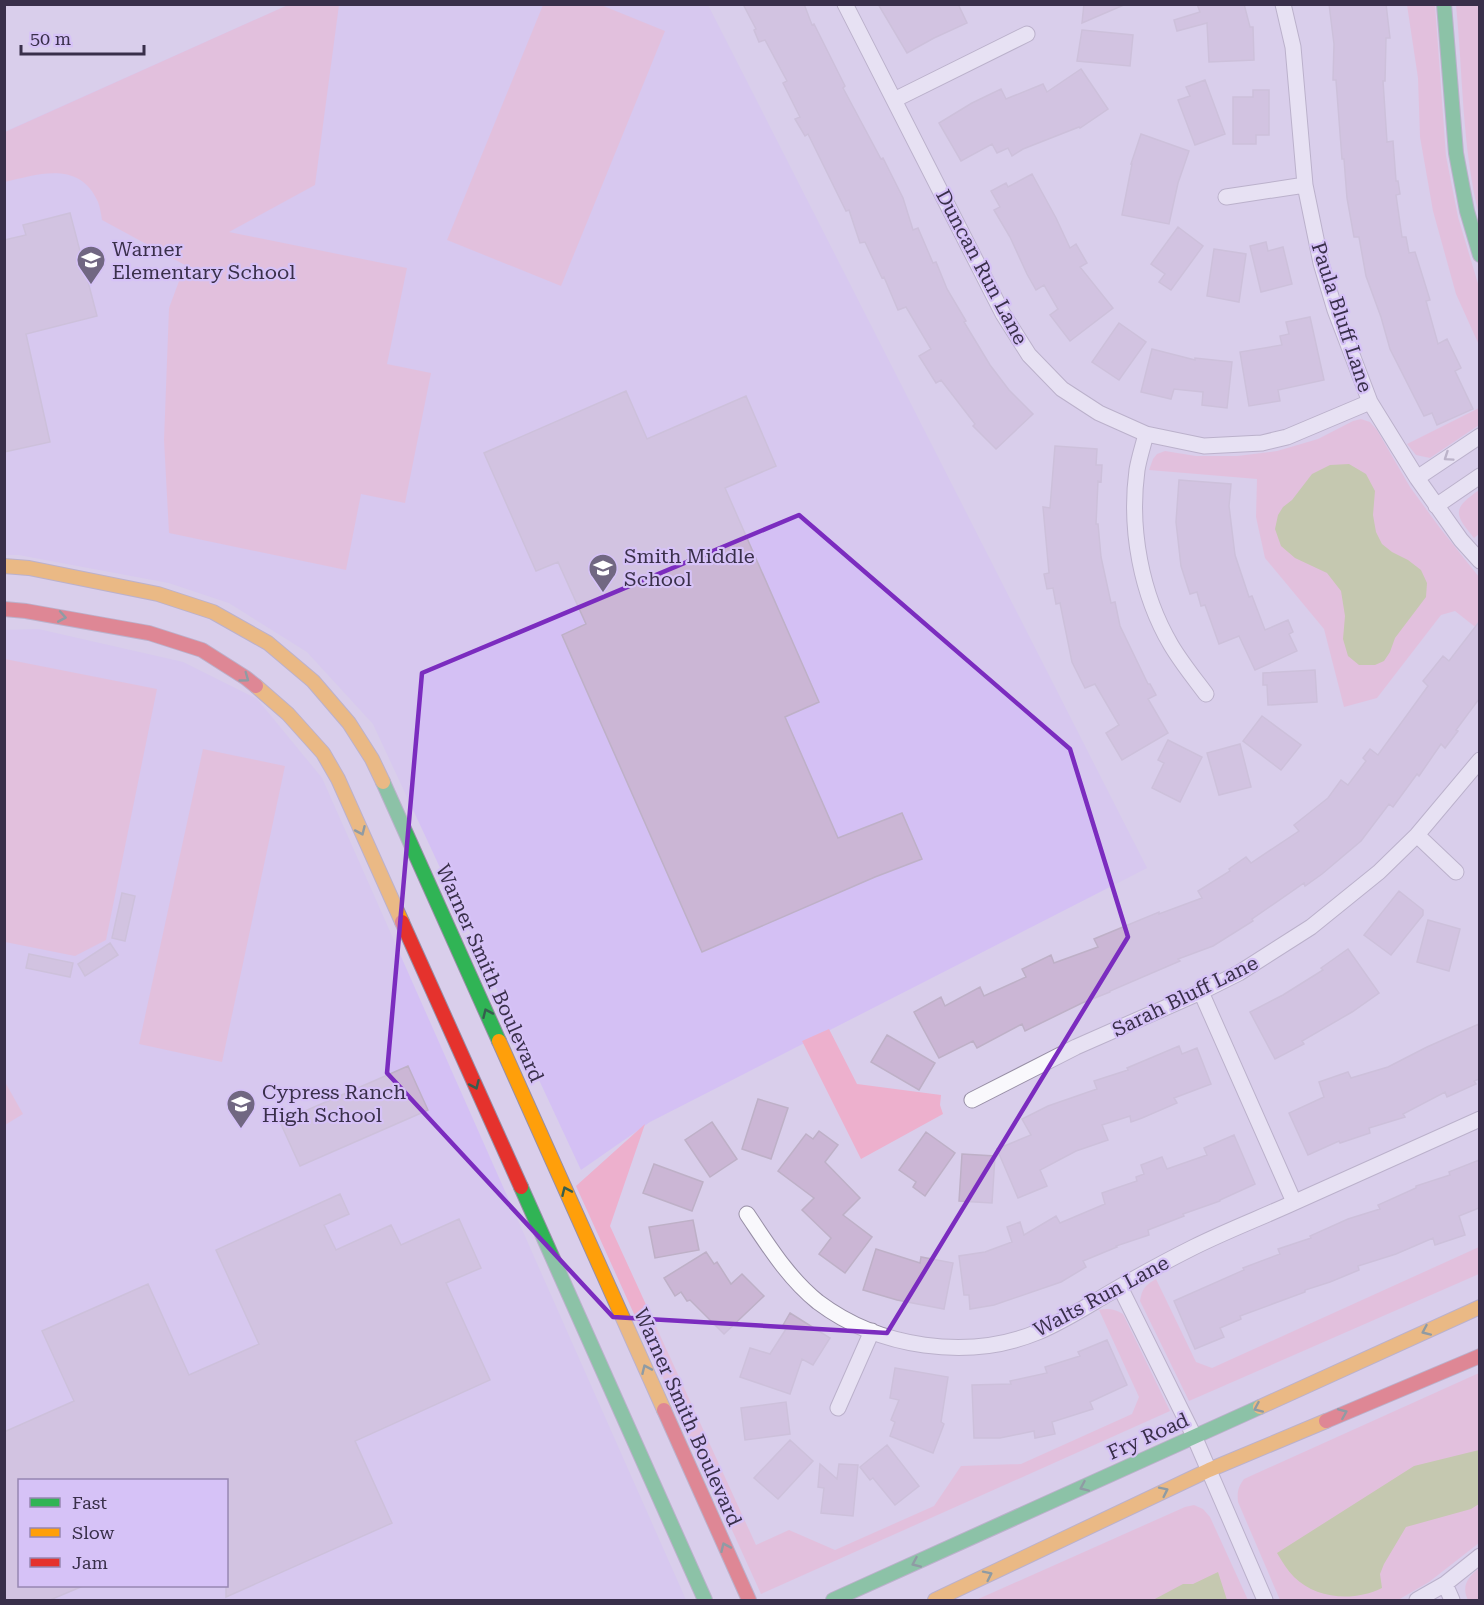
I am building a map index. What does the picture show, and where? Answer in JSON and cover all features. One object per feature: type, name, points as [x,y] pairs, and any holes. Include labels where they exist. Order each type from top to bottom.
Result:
[{"type":"street","name":"Duncan Run Lane","points":[[845,4],[1003,314],[1029,355],[1062,389],[1099,413],[1146,434],[1204,447],[1262,443],[1287,437],[1371,402]]},
{"type":"street","name":"Paula Bluff Lane","points":[[1283,4],[1293,47],[1305,185],[1321,263],[1342,330],[1371,402],[1436,506],[1479,561]]},
{"type":"street","points":[[1444,4],[1454,137],[1459,170],[1479,255]]},
{"type":"street","points":[[894,100],[1027,34]]},
{"type":"street","points":[[1226,197],[1305,185]]},
{"type":"street","points":[[1146,434],[1137,470],[1135,513],[1138,556],[1150,603],[1171,645],[1206,694]]},
{"type":"street","points":[[1417,478],[1479,436]]},
{"type":"street","points":[[1436,506],[1479,476]]},
{"type":"street","name":"Warner Smith Boulevard","points":[[4,566],[29,568],[158,594],[213,612],[268,643],[313,681],[348,723],[372,759],[407,834],[749,1600]]},
{"type":"street","points":[[4,609],[149,633],[202,650],[246,678],[288,714],[323,753],[338,779],[705,1600]]},
{"type":"street","name":"Sarah Bluff Lane","points":[[972,1100],[1076,1047],[1239,973],[1311,927],[1379,872],[1417,836],[1479,760]]},
{"type":"street","points":[[1417,836],[1456,872]]},
{"type":"street","points":[[1201,992],[1294,1202]]},
{"type":"street","name":"Walts Run Lane","points":[[747,1214],[792,1278],[818,1302],[843,1317],[872,1331],[912,1344],[954,1347],[1000,1344],[1038,1332],[1195,1247],[1479,1119]]},
{"type":"street","points":[[1120,1287],[1194,1436],[1265,1600]]},
{"type":"street","name":"Fry Road","points":[[833,1600],[1479,1307]]},
{"type":"street","points":[[838,1408],[872,1331]]},
{"type":"street","points":[[935,1600],[1209,1470],[1479,1356]]},
{"type":"street","points":[[1417,1600],[1446,1584],[1479,1556]]},
{"type":"street","points":[[1446,1584],[1452,1600]]},
{"type":"highlighted area","points":[[799,515],[1070,749],[1128,937],[887,1333],[613,1317],[387,1073],[422,673]]},
{"type":"shaded area","name":"Smith Middle School","points":[[288,5],[708,5],[1147,868],[650,1122],[581,1170],[373,724],[307,652],[229,603],[169,583],[19,555],[5,555],[4,132]]},
{"type":"shaded area","points":[[288,5],[339,5],[315,185],[229,232],[407,268],[387,364],[431,373],[405,503],[361,494],[346,570],[169,533],[164,440],[169,308],[185,265],[102,220],[98,202],[81,180],[57,173],[5,182],[5,132]]},
{"type":"shaded area","points":[[543,5],[601,5],[665,31],[561,286],[447,240]]},
{"type":"shaded area","points":[[1407,5],[1435,5],[1446,156],[1458,217],[1479,287],[1479,345],[1456,294],[1433,211],[1420,137],[1418,78]]},
{"type":"shaded area","points":[[1456,5],[1479,5],[1479,215],[1466,137]]},
{"type":"shaded area","points":[[1479,408],[1479,425],[1430,458],[1416,455],[1407,444]]},
{"type":"shaded area","points":[[1361,419],[1370,422],[1377,430],[1410,487],[1479,577],[1479,630],[1455,611],[1441,615],[1377,698],[1344,707],[1324,629],[1265,558],[1256,517],[1257,479],[1149,470],[1157,454],[1165,451],[1196,456],[1237,456],[1277,451],[1318,439]]},
{"type":"shaded area","points":[[1349,464],[1366,474],[1375,491],[1373,515],[1376,532],[1382,544],[1421,570],[1427,583],[1426,597],[1395,638],[1384,661],[1375,665],[1359,665],[1348,656],[1343,639],[1345,616],[1341,591],[1327,573],[1295,558],[1281,546],[1275,529],[1278,515],[1283,507],[1292,500],[1312,474],[1330,465]]},
{"type":"shaded area","points":[[1479,490],[1479,534],[1474,538],[1463,523],[1459,512],[1464,502]]},
{"type":"shaded area","name":"Cypress Ranch High School","points":[[38,629],[183,662],[257,699],[322,778],[686,1600],[5,1600],[4,630]]},
{"type":"shaded area","points":[[5,659],[157,689],[106,940],[75,956],[5,942]]},
{"type":"shaded area","points":[[203,749],[285,766],[222,1062],[139,1044]]},
{"type":"shaded area","points":[[829,1029],[857,1084],[941,1095],[940,1105],[943,1114],[861,1159],[802,1041]]},
{"type":"shaded area","points":[[5,1082],[23,1114],[4,1125]]},
{"type":"shaded area","points":[[645,1124],[610,1226],[756,1545],[789,1530],[835,1550],[934,1506],[961,1466],[1021,1464],[1132,1414],[1139,1397],[1099,1310],[1111,1309],[1123,1314],[1170,1411],[761,1594],[576,1186]]},
{"type":"shaded area","points":[[1479,1247],[1479,1274],[1189,1401],[1140,1301],[1145,1288],[1156,1279],[1196,1362],[1212,1368]]},
{"type":"shaded area","points":[[1479,1373],[1479,1543],[1429,1582],[1398,1600],[1280,1600],[1238,1502],[1238,1490],[1244,1479]]},
{"type":"shaded area","points":[[1479,1450],[1479,1504],[1471,1509],[1406,1527],[1380,1574],[1382,1588],[1360,1595],[1324,1594],[1313,1590],[1294,1577],[1277,1553],[1414,1466]]},
{"type":"shaded area","points":[[1194,1505],[1203,1509],[1210,1517],[1248,1600],[976,1600],[1185,1507]]},
{"type":"shaded area","points":[[1479,1568],[1479,1600],[1468,1600],[1465,1590],[1467,1582]]},
{"type":"shaded area","points":[[1218,1572],[1227,1600],[1153,1600],[1183,1584],[1193,1584]]},
{"type":"building","points":[[743,4],[804,4],[812,25],[814,24],[845,86],[843,88],[903,198],[913,230],[918,228],[933,263],[936,262],[947,289],[966,321],[964,322],[990,365],[1009,390],[1033,414],[996,449],[973,426],[975,424],[941,380],[936,383],[919,356],[931,349],[906,307],[898,310],[884,277],[882,278],[865,242],[860,243],[849,210],[846,211],[808,134],[805,136],[795,119],[800,117],[783,83],[787,81],[765,40],[759,42],[754,30],[756,29]]},
{"type":"building","points":[[878,4],[958,4],[967,23],[907,53]]},
{"type":"building","points":[[1084,4],[1126,4],[1082,23]]},
{"type":"building","points":[[1197,4],[1244,4],[1250,27],[1253,27],[1254,60],[1209,62],[1207,23],[1177,31],[1174,20],[1200,12]]},
{"type":"building","points":[[1329,4],[1386,4],[1390,38],[1386,38],[1385,81],[1383,81],[1387,142],[1393,141],[1396,181],[1398,181],[1400,194],[1396,195],[1402,237],[1406,237],[1409,253],[1415,252],[1430,300],[1426,301],[1438,344],[1447,339],[1461,368],[1455,371],[1473,409],[1437,425],[1432,413],[1424,416],[1390,349],[1366,276],[1359,237],[1354,237],[1347,198],[1344,159],[1342,159],[1336,80],[1333,80],[1334,44]]},
{"type":"building","points":[[1082,30],[1133,35],[1130,66],[1077,61]]},
{"type":"building","points":[[1081,69],[1108,109],[1080,128],[1023,149],[1012,156],[1008,148],[997,153],[992,144],[961,161],[939,123],[1001,89],[1006,99],[1043,84],[1047,92]]},
{"type":"building","points":[[1205,80],[1225,134],[1195,145],[1178,100],[1190,96],[1186,87]]},
{"type":"building","points":[[1253,90],[1269,90],[1269,135],[1256,135],[1256,144],[1233,144],[1233,97],[1253,97]]},
{"type":"building","points":[[1141,134],[1189,151],[1178,183],[1169,224],[1122,215],[1131,164]]},
{"type":"building","points":[[1032,174],[1070,248],[1076,244],[1087,263],[1080,267],[1113,308],[1070,341],[1050,315],[1058,309],[1044,285],[1036,290],[994,210],[1000,207],[991,191],[1006,183],[1008,187]]},
{"type":"building","points":[[70,213],[97,316],[26,334],[50,442],[4,452],[4,240],[26,235],[23,225]]},
{"type":"building","points":[[1178,227],[1203,246],[1171,290],[1159,282],[1165,274],[1151,264]]},
{"type":"building","points":[[1266,242],[1268,251],[1283,247],[1292,284],[1261,292],[1250,246]]},
{"type":"building","points":[[1214,249],[1246,254],[1239,302],[1207,296]]},
{"type":"building","points":[[1310,317],[1324,380],[1278,390],[1280,401],[1249,406],[1240,352],[1282,345],[1280,336],[1289,334],[1286,322]]},
{"type":"building","points":[[1119,323],[1146,342],[1119,380],[1092,362]]},
{"type":"building","points":[[1152,349],[1195,360],[1195,358],[1232,362],[1227,408],[1202,405],[1203,392],[1174,389],[1171,399],[1141,392]]},
{"type":"building","points":[[626,391],[647,439],[746,396],[776,466],[725,488],[819,702],[785,717],[838,838],[902,813],[922,859],[702,952],[562,635],[586,624],[558,562],[536,571],[484,453]]},
{"type":"building","points":[[1055,446],[1097,449],[1096,465],[1102,465],[1101,482],[1098,481],[1096,524],[1098,524],[1101,557],[1111,603],[1115,602],[1120,626],[1148,684],[1156,695],[1148,699],[1168,733],[1122,760],[1106,733],[1119,725],[1095,684],[1085,688],[1072,662],[1060,603],[1056,604],[1053,588],[1047,589],[1044,574],[1049,573],[1043,507],[1050,508]]},
{"type":"building","points":[[1179,480],[1231,484],[1229,506],[1235,555],[1249,597],[1252,596],[1265,630],[1288,620],[1293,632],[1289,634],[1297,651],[1255,670],[1239,636],[1219,644],[1205,605],[1201,606],[1197,592],[1190,594],[1181,566],[1176,522]]},
{"type":"building","points":[[1479,622],[1479,699],[1445,748],[1441,744],[1419,776],[1417,774],[1393,807],[1389,804],[1361,841],[1322,874],[1305,886],[1304,883],[1252,919],[1253,921],[1213,946],[1178,959],[1180,961],[1082,1003],[1025,1031],[1022,1024],[977,1048],[973,1041],[939,1058],[914,1012],[941,997],[945,1006],[980,987],[984,996],[1026,977],[1022,969],[1051,955],[1054,963],[1098,947],[1094,939],[1159,912],[1159,914],[1202,898],[1198,891],[1230,871],[1229,869],[1246,857],[1251,863],[1299,831],[1294,825],[1328,798],[1341,780],[1348,785],[1366,761],[1363,758],[1370,749],[1378,755],[1428,686],[1423,681],[1443,656],[1449,661]]},
{"type":"building","points":[[1315,670],[1317,702],[1268,705],[1267,685],[1263,685],[1263,673]]},
{"type":"building","points":[[1262,716],[1301,745],[1281,770],[1243,741]]},
{"type":"building","points":[[1168,740],[1202,757],[1180,802],[1152,788],[1164,763],[1158,760]]},
{"type":"building","points":[[1240,744],[1251,787],[1219,795],[1207,753]]},
{"type":"building","points":[[1399,891],[1423,910],[1423,915],[1391,955],[1364,935]]},
{"type":"building","points":[[122,893],[135,896],[125,941],[112,938]]},
{"type":"building","points":[[1428,920],[1460,929],[1449,971],[1417,962]]},
{"type":"building","points":[[110,943],[118,955],[85,976],[78,964]]},
{"type":"building","points":[[1348,949],[1379,993],[1352,1012],[1302,1041],[1304,1044],[1275,1059],[1250,1012],[1323,970],[1321,968]]},
{"type":"building","points":[[29,954],[73,963],[70,977],[26,968]]},
{"type":"building","points":[[1479,1024],[1479,1079],[1474,1081],[1476,1084],[1447,1097],[1445,1092],[1403,1114],[1405,1117],[1369,1128],[1370,1133],[1340,1143],[1339,1141],[1308,1155],[1289,1113],[1324,1097],[1319,1082],[1348,1072],[1351,1078],[1388,1067]]},
{"type":"building","points":[[887,1035],[935,1063],[919,1090],[871,1062]]},
{"type":"building","points":[[1179,1046],[1182,1054],[1197,1048],[1211,1084],[1174,1098],[1177,1103],[1142,1118],[1131,1122],[1130,1116],[1102,1125],[1108,1140],[1076,1151],[1040,1170],[1047,1186],[1018,1198],[997,1149],[1031,1135],[1022,1119],[1048,1106],[1097,1089],[1094,1081],[1128,1070],[1127,1068]]},
{"type":"building","points":[[408,1066],[428,1110],[300,1166],[280,1122]]},
{"type":"building","points":[[758,1099],[788,1108],[771,1159],[742,1149]]},
{"type":"building","points":[[712,1122],[737,1159],[710,1177],[685,1140]]},
{"type":"building","points":[[819,1131],[838,1145],[825,1162],[860,1198],[843,1215],[872,1237],[845,1273],[819,1254],[831,1238],[802,1210],[814,1198],[778,1171],[806,1134],[813,1139]]},
{"type":"building","points":[[926,1132],[955,1153],[925,1196],[913,1187],[916,1182],[899,1170]]},
{"type":"building","points":[[1234,1135],[1255,1184],[1148,1230],[1149,1235],[1116,1246],[1083,1261],[1086,1267],[1061,1282],[994,1305],[970,1309],[969,1295],[964,1295],[959,1256],[985,1252],[1012,1242],[1007,1227],[1020,1222],[1024,1235],[1056,1216],[1060,1223],[1105,1204],[1102,1193],[1137,1181],[1136,1177],[1144,1174],[1141,1165],[1162,1157],[1167,1169],[1207,1155],[1204,1148]]},
{"type":"building","points":[[962,1154],[995,1156],[992,1203],[959,1201]]},
{"type":"building","points":[[1479,1160],[1479,1208],[1459,1216],[1465,1235],[1435,1245],[1433,1238],[1396,1254],[1358,1266],[1359,1270],[1240,1316],[1241,1319],[1220,1328],[1224,1337],[1195,1349],[1174,1301],[1244,1270],[1243,1268],[1280,1254],[1278,1249],[1311,1238],[1310,1236],[1348,1219],[1380,1209],[1378,1205],[1416,1186],[1450,1175],[1449,1172]]},
{"type":"building","points":[[654,1164],[703,1182],[692,1211],[643,1193]]},
{"type":"building","points":[[340,1194],[349,1214],[324,1225],[336,1250],[391,1225],[401,1245],[459,1219],[481,1268],[446,1283],[490,1380],[355,1441],[392,1523],[226,1597],[226,1587],[228,1587],[228,1479],[18,1479],[18,1587],[81,1587],[50,1600],[4,1600],[4,1432],[74,1401],[42,1331],[148,1284],[189,1375],[259,1344],[216,1250]]},
{"type":"building","points":[[693,1220],[699,1250],[655,1258],[649,1227]]},
{"type":"building","points":[[876,1249],[920,1263],[921,1257],[953,1263],[944,1309],[897,1300],[863,1290]]},
{"type":"building","points":[[706,1252],[714,1264],[717,1262],[731,1284],[742,1274],[764,1296],[724,1334],[690,1300],[687,1301],[681,1292],[675,1296],[664,1278]]},
{"type":"building","points":[[790,1313],[830,1338],[813,1365],[802,1359],[790,1394],[740,1377],[750,1348],[770,1354],[786,1329],[782,1327]]},
{"type":"building","points":[[1107,1340],[1127,1385],[1090,1402],[1093,1409],[1052,1422],[1055,1434],[1035,1438],[1034,1431],[1000,1438],[974,1438],[972,1385],[1011,1384],[1010,1381],[1047,1373],[1045,1367],[1080,1356],[1078,1352]]},
{"type":"building","points":[[895,1368],[948,1377],[941,1422],[944,1424],[933,1453],[890,1436],[895,1422],[891,1420],[899,1400],[890,1398]]},
{"type":"building","points":[[786,1402],[790,1434],[745,1440],[741,1408]]},
{"type":"building","points":[[790,1440],[813,1461],[778,1499],[754,1478]]},
{"type":"building","points":[[887,1445],[919,1486],[895,1505],[873,1478],[870,1480],[860,1467]]},
{"type":"building","points":[[820,1464],[837,1479],[839,1464],[858,1465],[853,1516],[821,1513],[824,1488],[818,1487]]},
{"type":"traffic: fast","points":[[1444,4],[1456,153],[1467,211],[1480,255]]},
{"type":"traffic: fast","points":[[383,782],[499,1041]]},
{"type":"traffic: fast","points":[[521,1187],[705,1600]]},
{"type":"traffic: fast","points":[[833,1600],[1260,1407]]},
{"type":"traffic: slow","points":[[4,566],[29,568],[158,594],[213,612],[268,643],[313,681],[349,723],[372,759],[383,782]]},
{"type":"traffic: slow","points":[[256,686],[288,714],[323,753],[338,779],[402,922]]},
{"type":"traffic: slow","points":[[499,1041],[664,1410]]},
{"type":"traffic: slow","points":[[1260,1407],[1480,1307]]},
{"type":"traffic: slow","points":[[935,1600],[1209,1470],[1326,1421]]},
{"type":"traffic: jam","points":[[4,609],[149,633],[202,650],[256,686]]},
{"type":"traffic: jam","points":[[402,922],[521,1187]]},
{"type":"traffic: jam","points":[[1326,1421],[1480,1356]]},
{"type":"traffic: jam","points":[[664,1410],[749,1600]]},
{"type":"place","name":"Warner Elementary School","points":[[91,286]]},
{"type":"place","name":"Smith Middle School","points":[[603,594]]},
{"type":"place","name":"Cypress Ranch High School","points":[[241,1130]]}]
